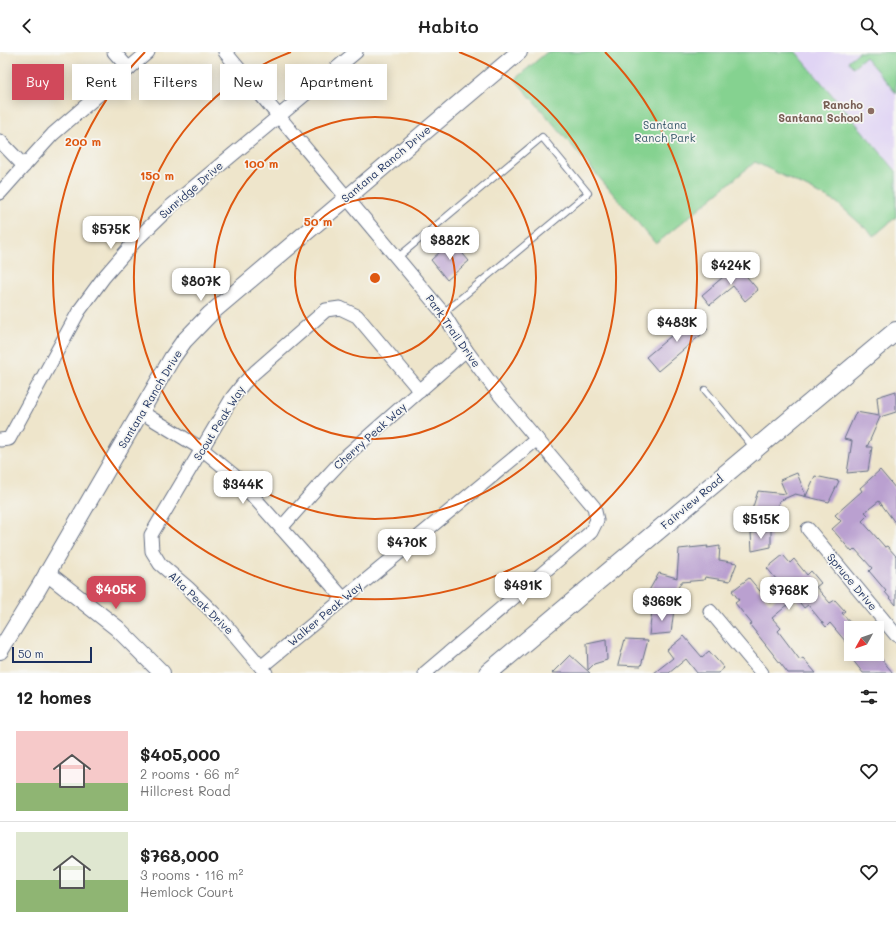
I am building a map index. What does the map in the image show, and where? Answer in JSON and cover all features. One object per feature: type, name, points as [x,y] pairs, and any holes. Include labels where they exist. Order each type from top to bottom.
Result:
[{"type":"main road","name":"Fairview Road","points":[[488,673],[896,331]]},
{"type":"street","points":[[114,52],[125,64]]},
{"type":"street","points":[[131,67],[148,52]]},
{"type":"street","name":"Park Trail Drive","points":[[225,52],[443,313],[466,350],[498,393],[594,507],[597,520],[591,532],[425,673]]},
{"type":"street","name":"Sunridge Drive","points":[[5,439],[80,311],[104,277],[136,240],[171,206],[356,52]]},
{"type":"street","name":"Santana Ranch Drive","points":[[1,648],[172,358],[184,341],[210,314],[346,197],[519,52]]},
{"type":"street","points":[[0,193],[53,134],[93,100]]},
{"type":"street","points":[[0,141],[24,166]]},
{"type":"street","name":"Scout Peak Way","points":[[152,551],[151,535],[232,398],[243,384],[326,310],[340,308],[357,316],[420,391]]},
{"type":"street","name":"Cherry Peak Way","points":[[281,528],[347,455],[466,350]]},
{"type":"street","points":[[141,412],[202,449],[236,477],[344,599]]},
{"type":"street","name":"Walker Peak Way","points":[[263,670],[344,599],[537,439]]},
{"type":"street","name":"Spruce Drive","points":[[808,529],[896,635]]},
{"type":"street","name":"Alta Peak Drive","points":[[152,551],[160,564],[188,588],[222,621],[263,670]]},
{"type":"street","points":[[47,572],[117,628],[162,673]]},
{"type":"street","points":[[710,611],[762,673]]},
{"type":"lane","points":[[397,258],[542,137],[588,192],[443,313]]},
{"type":"lane","points":[[705,390],[755,450]]},
{"type":"shaded area","name":"Rancho Santana School","points":[[796,52],[896,52],[896,171]]},
{"type":"green space","name":"Santana Ranch Park","points":[[547,52],[796,52],[896,171],[896,217],[874,236],[836,202],[755,162],[656,244],[515,79]]},
{"type":"green space","points":[[859,52],[896,52],[896,93],[865,57],[853,67],[848,61]]},
{"type":"building","points":[[452,241],[469,261],[447,280],[431,260]]},
{"type":"building","points":[[737,265],[758,290],[745,301],[733,286],[710,305],[702,295]]},
{"type":"building","points":[[696,315],[708,329],[658,371],[646,357]]},
{"type":"building","points":[[896,391],[896,412],[880,417],[867,447],[872,447],[868,471],[847,473],[852,441],[844,439],[856,412],[879,416],[877,397]]},
{"type":"building","points":[[880,470],[896,489],[896,524],[879,501],[865,512],[868,515],[862,521],[885,547],[887,546],[896,556],[896,605],[869,571],[872,568],[855,549],[852,552],[832,529],[841,521],[835,515],[862,491],[860,488]]},
{"type":"building","points":[[797,473],[806,496],[815,476],[839,481],[829,502],[795,494],[779,501],[773,522],[749,519],[758,491],[786,494],[780,480]]},
{"type":"building","points":[[771,529],[771,547],[752,551],[751,533]]},
{"type":"building","points":[[708,546],[707,548],[720,546],[719,560],[737,563],[730,581],[705,577],[704,580],[681,582],[671,602],[647,594],[659,573],[677,578],[679,549]]},
{"type":"building","points":[[783,555],[790,563],[794,559],[807,575],[811,571],[821,583],[816,587],[830,603],[835,600],[845,611],[842,613],[849,621],[844,621],[844,640],[830,623],[826,627],[808,605],[804,608],[796,598],[772,618],[781,628],[778,631],[800,660],[803,658],[816,673],[788,673],[750,625],[752,624],[735,603],[739,600],[732,591],[749,578],[770,603],[786,591],[767,568]]},
{"type":"building","points":[[674,609],[671,633],[649,635],[652,611]]},
{"type":"building","points":[[684,636],[702,657],[709,651],[724,668],[718,673],[697,673],[686,659],[669,673],[654,673],[673,658],[667,650]]},
{"type":"building","points":[[625,639],[648,640],[641,666],[618,665]]},
{"type":"building","points":[[606,640],[607,660],[594,664],[588,670],[587,644]]},
{"type":"building","points":[[570,655],[590,673],[552,673]]},
{"type":"building","points":[[854,661],[883,661],[893,673],[863,673]]},
{"type":"place","name":"Rancho Santana School","points":[[871,111]]}]
